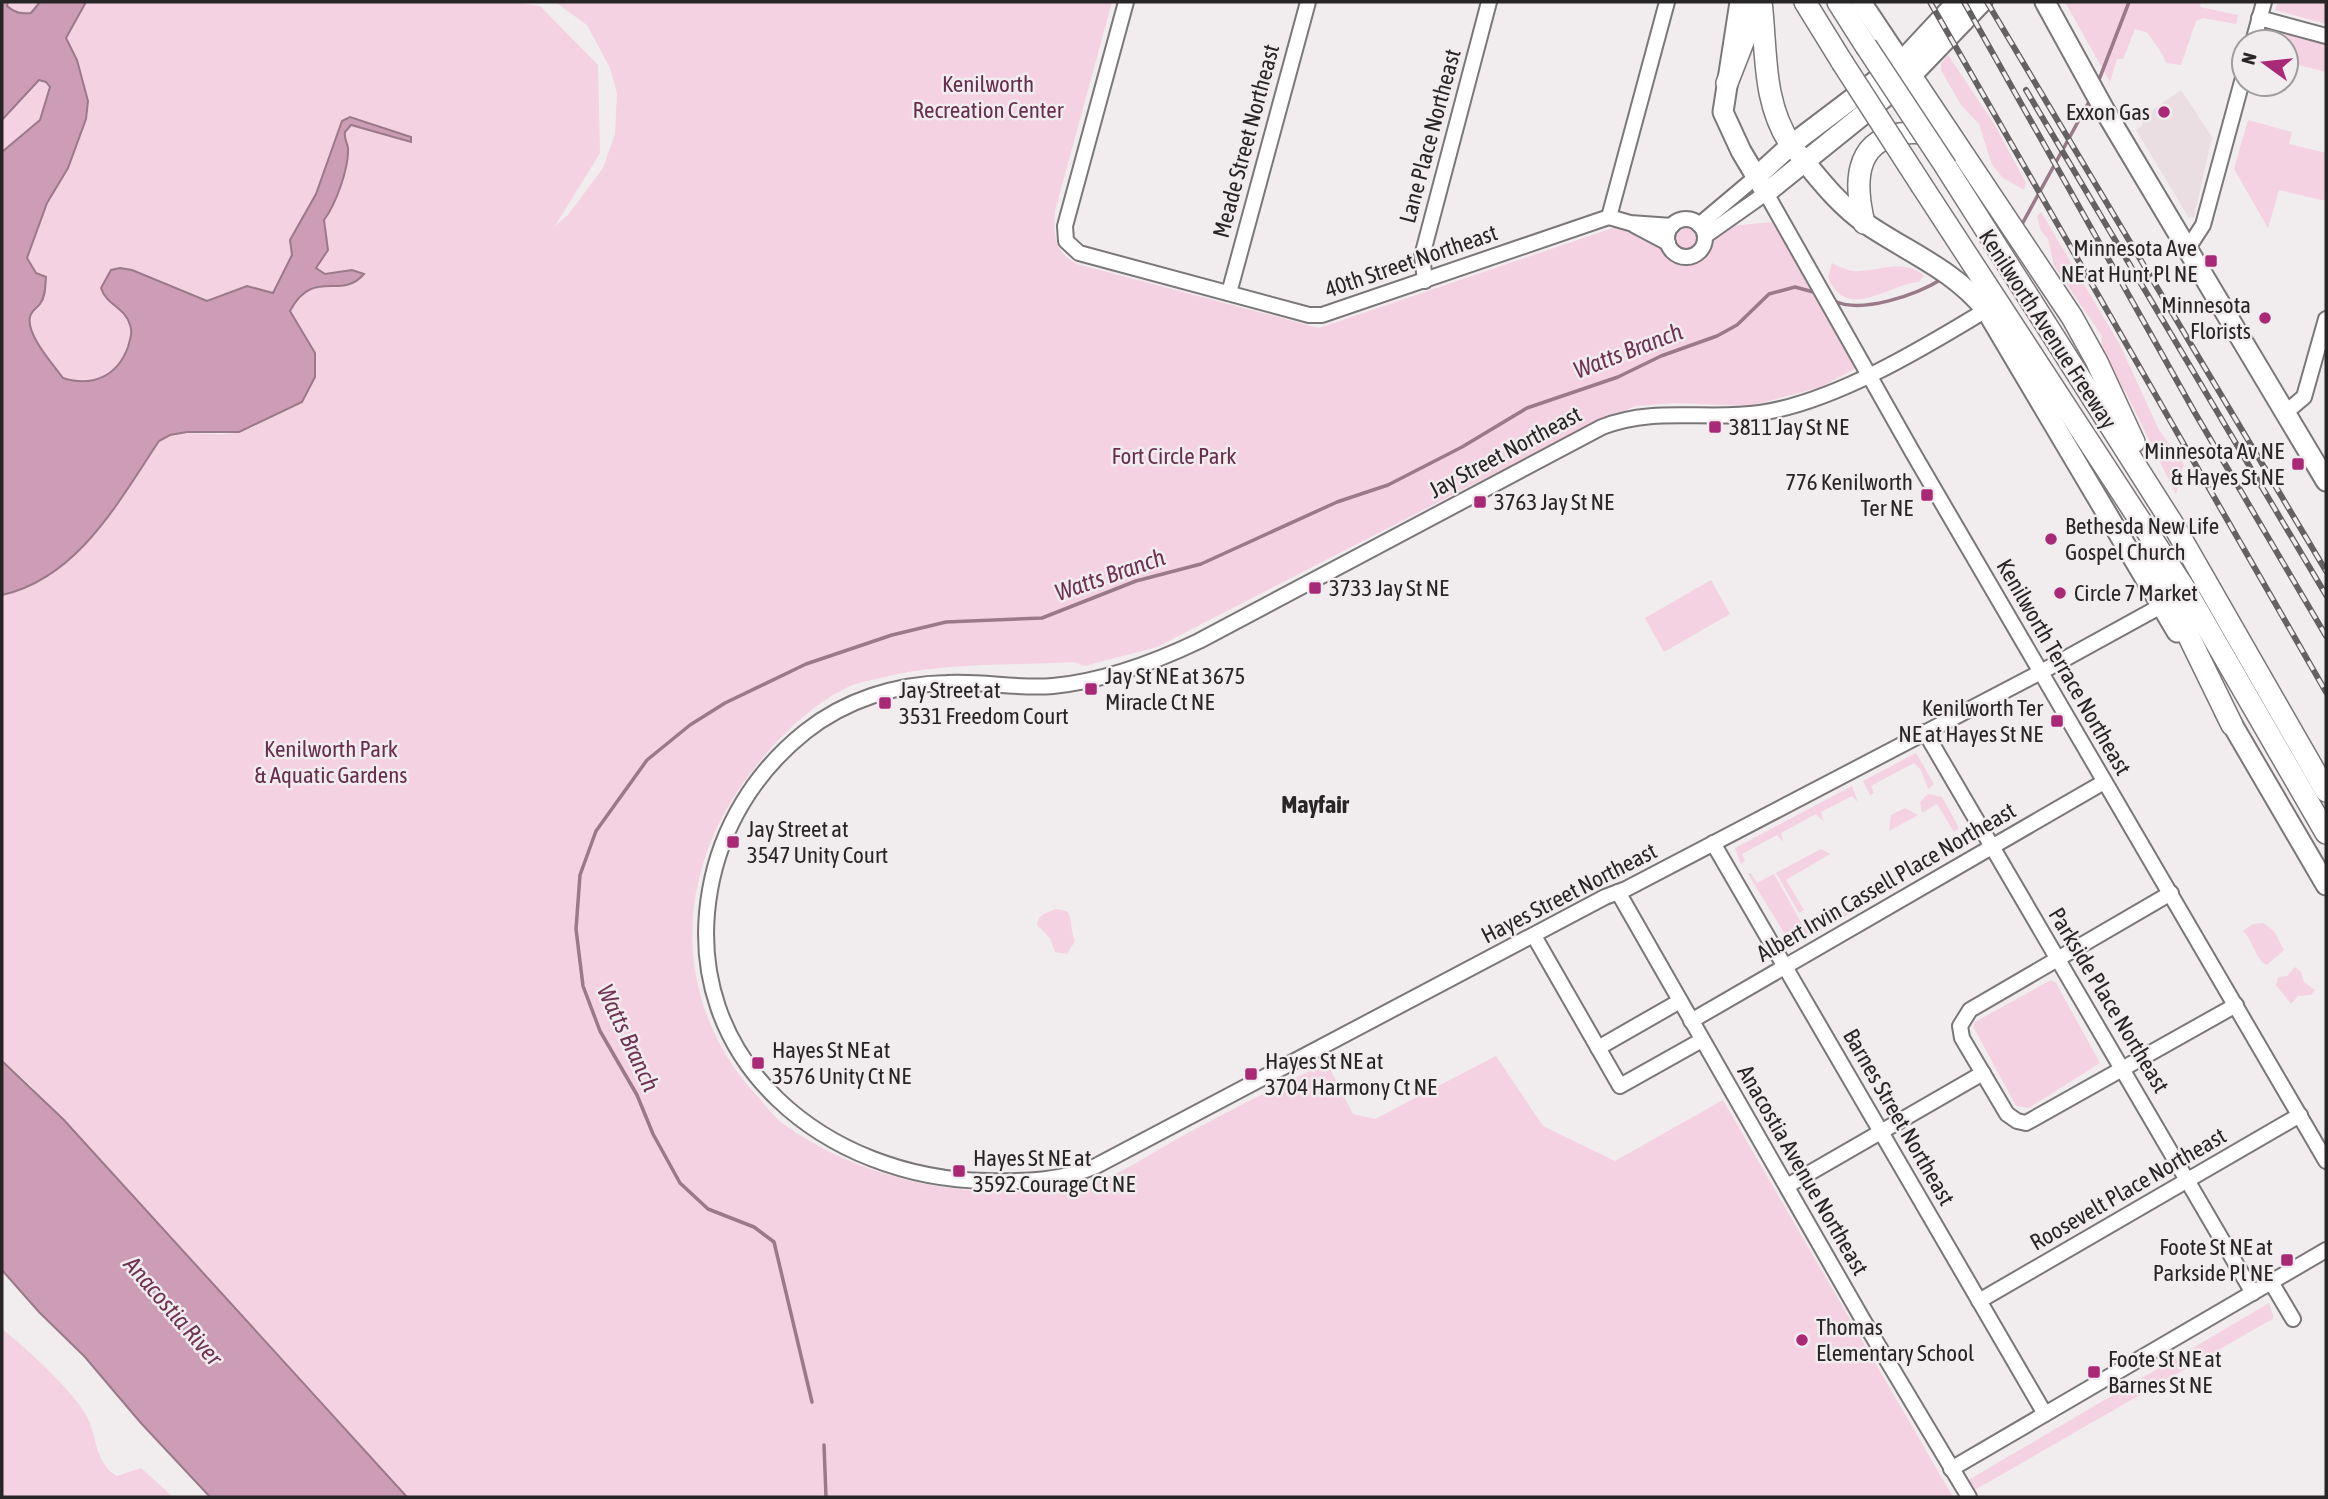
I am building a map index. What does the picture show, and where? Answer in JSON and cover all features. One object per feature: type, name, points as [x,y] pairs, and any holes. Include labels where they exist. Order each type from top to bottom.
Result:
[{"type":"highway","name":"Kenilworth Avenue Freeway","points":[[1805,2],[1958,239],[1975,284],[2115,481],[2188,594],[2326,833]]},
{"type":"highway","name":"Kenilworth Avenue Freeway","points":[[1838,2],[1866,46],[1952,158],[2018,255],[2097,362],[2174,526],[2326,791]]},
{"type":"highway","points":[[1727,83],[1747,3]]},
{"type":"highway","points":[[1747,3],[1771,105],[1781,131],[1798,153]]},
{"type":"highway","points":[[1906,69],[1952,158]]},
{"type":"highway","points":[[1864,223],[1858,199],[1858,171],[1873,146],[1888,136],[1910,132],[1932,135],[1952,158]]},
{"type":"highway","points":[[2115,481],[2232,725]]},
{"type":"main road","points":[[1861,2],[1906,69]]},
{"type":"main road","points":[[1906,69],[1957,2]]},
{"type":"main road","points":[[1727,83],[1723,102],[1725,119],[1761,185],[1906,69],[1982,2]]},
{"type":"main road","points":[[2045,2],[2086,79],[2326,481]]},
{"type":"main road","points":[[1798,153],[1864,223],[1975,284],[1986,310],[2326,885]]},
{"type":"street","name":"40th Street Northeast","points":[[1126,2],[1065,226],[1064,236],[1069,246],[1082,254],[1322,316],[1609,217]]},
{"type":"street","name":"Meade Street Northeast","points":[[1229,293],[1307,2]]},
{"type":"street","name":"Lane Place Northeast","points":[[1425,281],[1422,256],[1489,2]]},
{"type":"street","points":[[1667,2],[1609,217],[1630,223],[1668,243],[1675,253],[1686,257],[1698,253],[1702,230],[1761,185]]},
{"type":"street","points":[[2256,28],[2264,2]]},
{"type":"street","points":[[2259,18],[2326,36]]},
{"type":"street","points":[[2188,248],[2203,225],[2237,98]]},
{"type":"street","name":"Kenilworth Terrace Northeast","points":[[1761,185],[2104,782],[2326,1161]]},
{"type":"street","points":[[1630,223],[1672,226],[1688,219],[1702,230]]},
{"type":"street","points":[[1668,243],[1672,226]]},
{"type":"street","name":"Jay Street Northeast","points":[[985,1181],[933,1177],[864,1156],[813,1129],[770,1093],[738,1049],[716,1000],[706,941],[709,895],[724,837],[751,789],[788,746],[832,714],[869,696],[910,687],[948,682],[1011,687],[1058,685],[1113,675],[1173,653],[1602,427],[1651,414],[1729,416],[1770,411],[1827,394],[1986,310]]},
{"type":"street","points":[[2286,412],[2304,397],[2326,319]]},
{"type":"street","name":"Hayes Street Northeast","points":[[985,1181],[1049,1179],[1088,1170],[2041,673],[2161,606]]},
{"type":"street","name":"Parkside Place Northeast","points":[[1925,732],[2253,1293]]},
{"type":"street","name":"Albert Irvin Cassell Place Northeast","points":[[1691,1021],[2104,782]]},
{"type":"street","name":"Barnes Street Northeast","points":[[1713,843],[2045,1414]]},
{"type":"street","name":"Anacostia Avenue Northeast","points":[[1618,892],[1679,1002],[1969,1497]]},
{"type":"street","points":[[2171,893],[1965,1014],[1960,1026],[1962,1038],[2007,1114],[2026,1123],[2236,1005]]},
{"type":"street","points":[[1534,936],[1620,1086],[1702,1040]]},
{"type":"street","points":[[1598,1048],[1679,1002]]},
{"type":"street","points":[[1787,1186],[1983,1073]]},
{"type":"street","name":"Roosevelt Place Northeast","points":[[1979,1301],[2300,1115]]},
{"type":"street","points":[[1951,1469],[2326,1250]]},
{"type":"street","points":[[2271,1282],[2293,1320]]},
{"type":"shaded area","points":[[2181,90],[2212,137],[2194,217],[2189,218],[2136,130],[2142,126],[2145,115]]},
{"type":"green space","points":[[40,2],[30,13],[13,11],[6,3]]},
{"type":"green space","name":"Kenilworth Park & Aquatic Gardens","points":[[82,2],[514,2],[540,6],[598,65],[600,153],[555,226],[568,215],[603,168],[615,134],[617,93],[610,68],[587,25],[555,2],[1112,2],[1055,211],[1055,235],[1059,248],[1077,264],[1319,328],[1613,228],[1648,224],[1699,229],[1772,222],[1856,368],[1821,387],[1750,406],[1675,403],[1635,406],[1460,491],[1157,647],[1084,666],[1074,662],[928,669],[848,687],[812,709],[779,740],[749,775],[726,810],[709,846],[698,883],[693,921],[694,958],[700,995],[713,1030],[732,1064],[777,1119],[818,1146],[854,1163],[891,1176],[930,1185],[1009,1192],[1049,1190],[1098,1181],[1233,1109],[1327,1063],[1353,1114],[1375,1119],[1496,1056],[1543,1126],[1615,1161],[1723,1100],[1953,1497],[407,1497],[111,1171],[28,1083],[2,1061],[2,595],[28,586],[53,572],[74,555],[113,512],[159,441],[188,433],[229,434],[258,425],[310,390],[316,363],[88,398],[30,398],[18,288],[66,38]]},
{"type":"green space","points":[[2065,2],[2201,2],[2200,7],[2238,15],[2236,24],[2203,18],[2196,21],[2181,65],[2166,63],[2148,33],[2135,29],[2123,59],[2117,59],[2110,82]]},
{"type":"green space","points":[[2278,2],[2326,2],[2326,24],[2275,10]]},
{"type":"green space","points":[[2300,38],[2326,45],[2326,72],[2300,66]]},
{"type":"green space","points":[[1948,55],[1993,122],[2026,183],[2024,190],[2003,178],[1992,165],[1979,124],[1961,105],[1941,70],[1941,64]]},
{"type":"green space","points":[[39,80],[47,82],[50,87],[40,120],[2,152],[2,120]]},
{"type":"green space","points":[[2248,120],[2292,132],[2289,144],[2326,153],[2326,201],[2279,190],[2268,228],[2234,169]]},
{"type":"green space","points":[[2041,212],[2120,345],[2159,430],[2184,464],[2176,494],[2126,393],[2108,367],[2101,348],[2102,336],[2054,266],[2048,239],[2041,231],[2037,216]]},
{"type":"green space","points":[[1832,263],[1853,271],[1906,267],[1924,275],[1919,282],[1869,298],[1857,299],[1836,291],[1828,277]]},
{"type":"green space","points":[[1711,580],[1730,614],[1664,652],[1645,618]]},
{"type":"green space","points":[[1916,753],[1934,784],[1928,789],[1921,770],[1914,763],[1871,786],[1874,793],[1870,795],[1863,781]]},
{"type":"green space","points":[[1852,786],[1858,802],[1852,796],[1821,812],[1823,821],[1816,814],[1781,833],[1783,842],[1777,835],[1742,854],[1745,861],[1741,864],[1735,848]]},
{"type":"green space","points":[[1928,794],[1942,797],[1959,828],[1954,832],[1937,804],[1922,813],[1920,802]]},
{"type":"green space","points":[[1905,808],[1918,815],[1889,831],[1891,815]]},
{"type":"green space","points":[[1962,834],[1969,844],[1910,878],[1908,875],[1960,844],[1958,837]]},
{"type":"green space","points":[[1821,849],[1830,854],[1786,880],[1804,910],[1799,913],[1776,873]]},
{"type":"green space","points":[[1751,873],[1757,883],[1774,874],[1802,924],[1805,923],[1808,927],[1813,925],[1815,928],[1859,903],[1861,907],[1792,946],[1748,874]]},
{"type":"green space","points":[[1056,909],[1067,911],[1070,918],[1075,941],[1067,954],[1055,952],[1050,938],[1037,925],[1041,916]]},
{"type":"green space","points":[[2263,923],[2274,931],[2284,950],[2267,965],[2260,959],[2243,931],[2253,924]]},
{"type":"green space","points":[[2295,967],[2301,972],[2304,982],[2315,990],[2311,995],[2298,996],[2291,1004],[2276,985],[2278,977],[2287,976]]},
{"type":"green space","points":[[2051,980],[2056,983],[2100,1063],[2029,1108],[2016,1106],[1973,1026],[1975,1022]]},
{"type":"green space","points":[[2269,1303],[2274,1318],[1973,1491],[1967,1481]]},
{"type":"green space","points":[[2,1329],[36,1358],[74,1397],[88,1419],[101,1458],[110,1471],[117,1476],[141,1468],[173,1497],[2,1497]]},
{"type":"water","points":[[2,2],[8,2],[7,6],[15,12],[31,13],[40,2],[86,2],[66,38],[77,60],[88,101],[86,119],[68,168],[47,203],[27,258],[36,273],[46,277],[43,298],[30,317],[32,332],[63,378],[84,381],[102,377],[117,366],[128,347],[131,331],[128,319],[107,299],[101,288],[111,270],[132,270],[207,301],[247,286],[273,293],[292,255],[290,240],[316,194],[342,121],[350,117],[411,137],[411,142],[351,125],[345,132],[348,148],[344,175],[324,220],[328,250],[316,268],[325,274],[352,270],[364,274],[355,282],[346,285],[308,290],[290,311],[315,353],[315,377],[302,402],[239,432],[187,432],[170,435],[159,441],[112,512],[75,555],[29,586],[2,595],[2,152],[40,120],[50,87],[39,80],[2,120]]},
{"type":"water","name":"Anacostia River","points":[[2,1061],[63,1119],[407,1497],[210,1497],[140,1422],[85,1357],[39,1312],[2,1270]]},
{"type":"waterway","name":"Watts Branch","points":[[2097,85],[2129,2]]},
{"type":"waterway","name":"Watts Branch","points":[[2021,226],[2091,98]]},
{"type":"waterway","name":"Watts Branch","points":[[1834,301],[1859,305],[1889,301],[1942,279]]},
{"type":"waterway","name":"Watts Branch","points":[[812,1402],[774,1242],[754,1227],[708,1209],[680,1183],[653,1134],[637,1095],[600,1031],[583,986],[576,929],[580,875],[596,831],[647,760],[690,725],[725,703],[806,664],[892,635],[946,622],[1042,618],[1136,581],[1201,564],[1337,502],[1388,485],[1462,447],[1527,408],[1618,377],[1661,356],[1717,336],[1737,325],[1769,294],[1795,287],[1817,293]]},
{"type":"waterway","name":"Watts Branch","points":[[824,1445],[826,1497]]},
{"type":"railway","points":[[1930,2],[2326,692]]},
{"type":"railway","points":[[1964,2],[2195,413],[2326,636]]},
{"type":"railway","points":[[1987,2],[2326,571]]},
{"type":"railway","points":[[2026,90],[2326,595]]},
{"type":"place","name":"Exxon Gas","points":[[2164,112]]},
{"type":"place","name":"Minnesota Ave NE at Hunt Pl NE","points":[[2211,261]]},
{"type":"place","name":"Minnesota Florists","points":[[2265,318]]},
{"type":"place","name":"3811 Jay St NE","points":[[1715,427]]},
{"type":"place","name":"Minnesota Av NE & Hayes St NE","points":[[2298,464]]},
{"type":"place","name":"776 Kenilworth Ter NE","points":[[1927,495]]},
{"type":"place","name":"3763 Jay St NE","points":[[1480,502]]},
{"type":"place","name":"Bethesda New Life Gospel Church","points":[[2051,539]]},
{"type":"place","name":"3733 Jay St NE","points":[[1315,588]]},
{"type":"place","name":"Circle 7 Market","points":[[2060,593]]},
{"type":"place","name":"Jay St NE at 3675 Miracle Ct NE","points":[[1091,689]]},
{"type":"place","name":"Jay Street at 3531 Freedom Court","points":[[885,703]]},
{"type":"place","name":"Kenilworth Ter NE at Hayes St NE","points":[[2057,721]]},
{"type":"place","name":"Jay Street at 3547 Unity Court","points":[[733,842]]},
{"type":"place","name":"Hayes St NE at 3576 Unity Ct NE","points":[[758,1063]]},
{"type":"place","name":"Hayes St NE at 3704 Harmony Ct NE","points":[[1251,1074]]},
{"type":"place","name":"Hayes St NE at 3592 Courage Ct NE","points":[[959,1171]]},
{"type":"place","name":"Foote St NE at Parkside Pl NE","points":[[2287,1260]]},
{"type":"place","name":"Thomas Elementary School","points":[[1802,1340]]},
{"type":"place","name":"Foote St NE at Barnes St NE","points":[[2094,1372]]},
{"type":"district","name":"Mayfair","points":[[1315,805]]},
{"type":"park label","name":"Kenilworth Recreation Center","points":[[988,97]]},
{"type":"park label","name":"Fort Circle Park","points":[[1174,456]]}]
